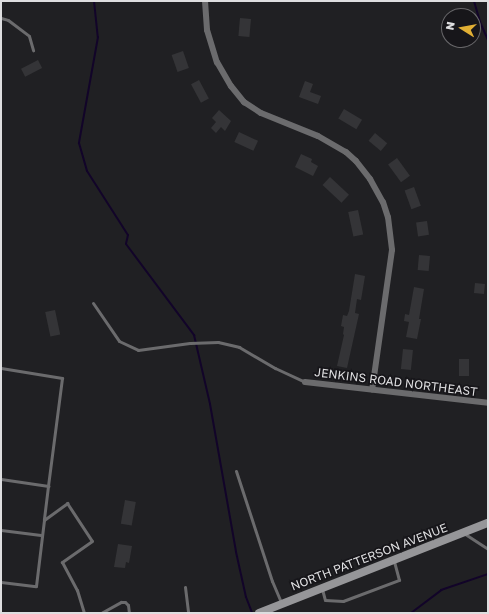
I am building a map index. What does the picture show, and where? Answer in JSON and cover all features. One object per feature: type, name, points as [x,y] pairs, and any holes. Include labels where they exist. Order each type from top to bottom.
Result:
[{"type":"main road","name":"NORTH PATTERSON AVENUE","points":[[259,613],[488,523]]},
{"type":"street","points":[[205,1],[207,30],[217,62],[231,86],[244,102],[261,113],[318,136],[346,152],[365,171],[382,202],[388,217],[392,250],[372,390]]},
{"type":"street","name":"JENKINS ROAD NORTHEAST","points":[[305,382],[488,403]]},
{"type":"lane","points":[[1,18],[8,20],[29,36],[33,50]]},
{"type":"lane","name":"JENKINS ROAD NORTHEAST","points":[[93,303],[119,341],[138,350],[152,350],[190,343],[218,342],[239,347],[275,368],[305,382]]},
{"type":"lane","points":[[1,368],[62,378],[41,534],[36,586],[1,582]]},
{"type":"lane","points":[[236,471],[272,581],[282,604]]},
{"type":"lane","points":[[1,479],[48,486]]},
{"type":"lane","points":[[44,520],[68,503],[92,541],[62,562],[76,590],[84,613]]},
{"type":"lane","points":[[1,530],[41,534]]},
{"type":"lane","points":[[463,533],[488,549]]},
{"type":"lane","points":[[322,587],[325,600],[343,601],[399,580],[393,560]]},
{"type":"lane","points":[[185,587],[188,613]]},
{"type":"lane","points":[[101,613],[121,602],[125,602],[128,605],[129,613]]},
{"type":"building","points":[[240,18],[251,19],[249,37],[238,36]]},
{"type":"building","points":[[183,51],[189,68],[178,72],[172,55]]},
{"type":"building","points":[[38,60],[42,68],[25,77],[21,69]]},
{"type":"building","points":[[199,80],[209,99],[201,103],[191,84]]},
{"type":"building","points":[[305,81],[313,84],[310,92],[321,96],[318,104],[299,97]]},
{"type":"building","points":[[344,109],[362,120],[356,129],[338,118]]},
{"type":"building","points":[[219,110],[231,121],[225,131],[221,127],[216,133],[211,128],[216,122],[212,118]]},
{"type":"building","points":[[239,132],[258,141],[253,151],[234,142]]},
{"type":"building","points":[[375,133],[387,143],[381,151],[369,141]]},
{"type":"building","points":[[301,154],[312,159],[311,162],[318,166],[313,176],[295,167]]},
{"type":"building","points":[[397,158],[410,176],[401,182],[388,164]]},
{"type":"building","points":[[330,177],[349,195],[342,203],[322,185]]},
{"type":"building","points":[[414,187],[421,206],[411,209],[405,190]]},
{"type":"building","points":[[358,210],[363,234],[353,237],[348,212]]},
{"type":"building","points":[[427,221],[429,235],[418,236],[416,223]]},
{"type":"building","points":[[419,255],[430,256],[429,271],[418,270]]},
{"type":"building","points":[[355,274],[365,276],[361,300],[357,299],[355,313],[359,314],[347,368],[337,366],[344,335],[344,327],[341,326],[343,315],[347,316],[349,311]]},
{"type":"building","points":[[475,283],[485,284],[484,294],[474,293]]},
{"type":"building","points":[[414,287],[424,289],[417,339],[406,337],[409,322],[404,321],[405,314],[409,315]]},
{"type":"building","points":[[55,310],[60,334],[50,337],[45,312]]},
{"type":"building","points":[[403,349],[413,350],[411,370],[401,369]]},
{"type":"building","points":[[459,359],[469,359],[469,376],[459,376]]},
{"type":"building","points":[[125,500],[136,502],[132,526],[121,524]]},
{"type":"building","points":[[118,544],[132,546],[129,563],[126,562],[125,568],[114,567]]},
{"type":"waterway","points":[[94,1],[98,37],[79,143],[87,171],[128,235],[126,244],[194,335],[210,404],[236,552],[246,597],[252,613]]},
{"type":"waterway","points":[[474,1],[480,22],[488,40]]},
{"type":"waterway","points":[[411,613],[441,590],[488,574]]}]
